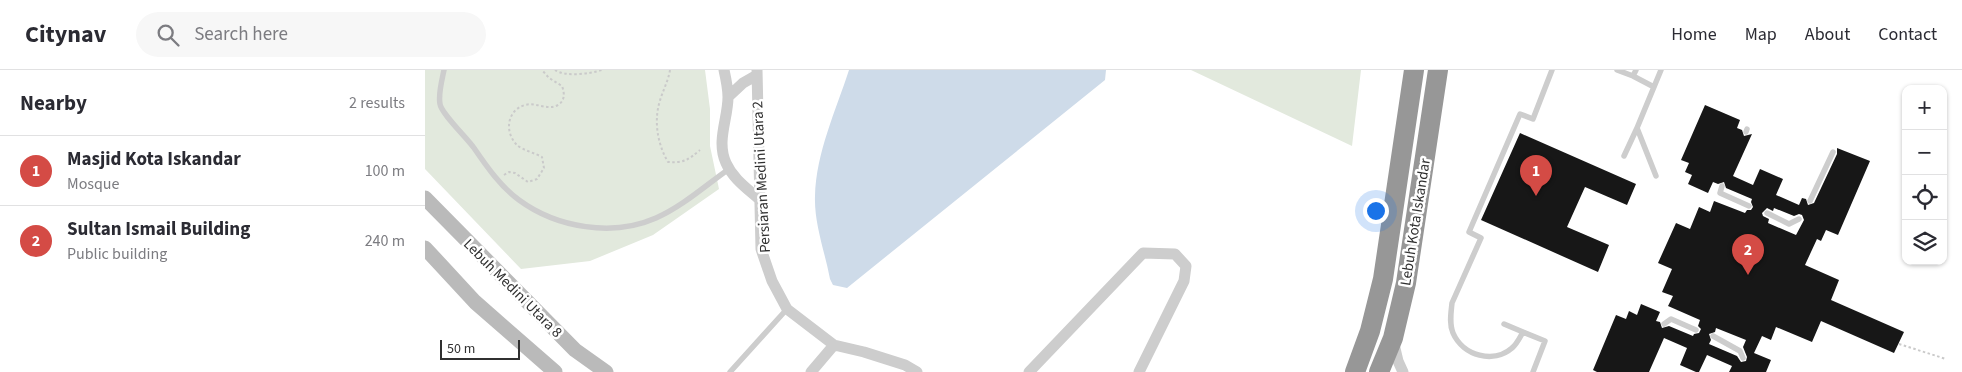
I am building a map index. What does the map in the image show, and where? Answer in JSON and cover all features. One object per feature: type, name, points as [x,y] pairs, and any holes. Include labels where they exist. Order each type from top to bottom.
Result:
[{"type":"highway","name":"Lebuh Kota Iskandar","points":[[1355,372],[1370,331],[1383,279],[1414,70]]},
{"type":"highway","name":"Lebuh Kota Iskandar","points":[[1379,372],[1393,338],[1406,283],[1438,70]]},
{"type":"street","points":[[724,70],[728,98],[722,152],[729,169],[741,184],[760,200]]},
{"type":"street","points":[[728,98],[743,83],[757,73]]},
{"type":"street","name":"Persiaran Medini Utara 2","points":[[757,73],[761,249],[772,281],[787,309],[834,345],[905,365],[917,372]]},
{"type":"street","name":"Lebuh Medini Utara 8","points":[[425,198],[575,350],[606,372]]},
{"type":"street","name":"Lebuh Medini Utara 8","points":[[425,248],[475,302],[555,372]]},
{"type":"street","points":[[1029,372],[1143,253],[1175,254],[1186,266],[1184,281],[1139,372]]},
{"type":"street","points":[[1393,338],[1398,361],[1403,372]]},
{"type":"street","points":[[811,372],[834,345]]},
{"type":"lane","points":[[444,70],[439,102],[442,111],[467,137],[497,179],[519,200],[550,218],[581,226],[613,228],[635,225],[657,218],[682,203],[729,169]]},
{"type":"lane","points":[[1523,332],[1514,347],[1504,353],[1494,356],[1481,356],[1469,352],[1453,334],[1451,323],[1452,302],[1481,238],[1469,232],[1520,114],[1533,119],[1552,70]]},
{"type":"lane","points":[[1617,70],[1654,86]]},
{"type":"lane","points":[[1633,76],[1636,70]]},
{"type":"lane","points":[[1624,156],[1661,70]]},
{"type":"lane","points":[[1637,128],[1655,176]]},
{"type":"lane","points":[[1810,201],[1833,152]]},
{"type":"lane","points":[[1721,186],[1720,193],[1749,206]]},
{"type":"lane","points":[[1767,213],[1789,224],[1799,219]]},
{"type":"lane","points":[[730,372],[787,309]]},
{"type":"lane","points":[[1664,324],[1671,319],[1696,330]]},
{"type":"lane","points":[[1504,324],[1545,341],[1533,372]]},
{"type":"lane","points":[[1713,336],[1740,351],[1743,358]]},
{"type":"path","points":[[497,179],[509,172],[515,173],[528,182],[537,179],[544,168],[541,157],[517,146],[509,132],[509,118],[515,109],[526,104],[537,104],[545,107],[555,106],[562,101],[565,93],[562,86],[549,78],[542,70]]},
{"type":"path","points":[[555,70],[560,73],[602,70]]},
{"type":"path","points":[[579,73],[588,70]]},
{"type":"path","points":[[670,70],[659,104],[657,131],[662,152],[668,162],[678,163],[686,161],[700,150]]},
{"type":"path","points":[[1899,344],[1946,359]]},
{"type":"shaded area","points":[[425,70],[705,70],[710,109],[710,146],[719,189],[653,235],[590,261],[521,269],[425,169]]},
{"type":"shaded area","points":[[1191,70],[1361,70],[1352,146]]},
{"type":"water","points":[[849,70],[1106,70],[1105,80],[847,288],[833,285],[830,279],[818,227],[815,196],[816,180],[823,148]]},
{"type":"building","points":[[1705,105],[1740,120],[1737,128],[1742,130],[1744,136],[1752,134],[1733,176],[1753,185],[1760,169],[1783,179],[1776,195],[1799,205],[1802,198],[1806,199],[1808,205],[1814,203],[1837,154],[1837,148],[1870,161],[1838,235],[1826,230],[1821,241],[1817,239],[1805,265],[1839,280],[1831,300],[1904,332],[1894,353],[1821,321],[1812,342],[1776,327],[1771,340],[1762,336],[1754,353],[1771,360],[1766,372],[1729,372],[1732,366],[1707,355],[1699,372],[1696,372],[1680,365],[1687,348],[1664,338],[1649,372],[1597,372],[1593,370],[1616,315],[1626,319],[1629,311],[1637,315],[1641,304],[1660,312],[1656,321],[1660,322],[1662,328],[1669,326],[1693,336],[1699,333],[1701,329],[1698,326],[1700,320],[1668,306],[1673,296],[1662,292],[1672,269],[1658,263],[1676,223],[1690,229],[1699,207],[1710,212],[1714,201],[1745,213],[1753,207],[1752,199],[1726,188],[1724,182],[1718,184],[1713,182],[1708,193],[1688,184],[1692,175],[1685,172],[1689,163],[1681,160]],"holes":[[[1767,208],[1773,211],[1774,208],[1794,216],[1802,215],[1804,220],[1796,235],[1768,223],[1769,219],[1763,216],[1762,213]],[[1716,328],[1746,340],[1743,347],[1747,357],[1746,361],[1741,362],[1737,356],[1709,344],[1711,340],[1709,334],[1715,332]]]},
{"type":"building","points":[[1520,133],[1636,184],[1627,205],[1585,187],[1567,227],[1609,245],[1598,272],[1481,220]]},
{"type":"place","name":"Masjid Kota Iskandar","points":[[1536,196]]},
{"type":"place","name":"Sultan Ismail Building","points":[[1748,275]]}]
